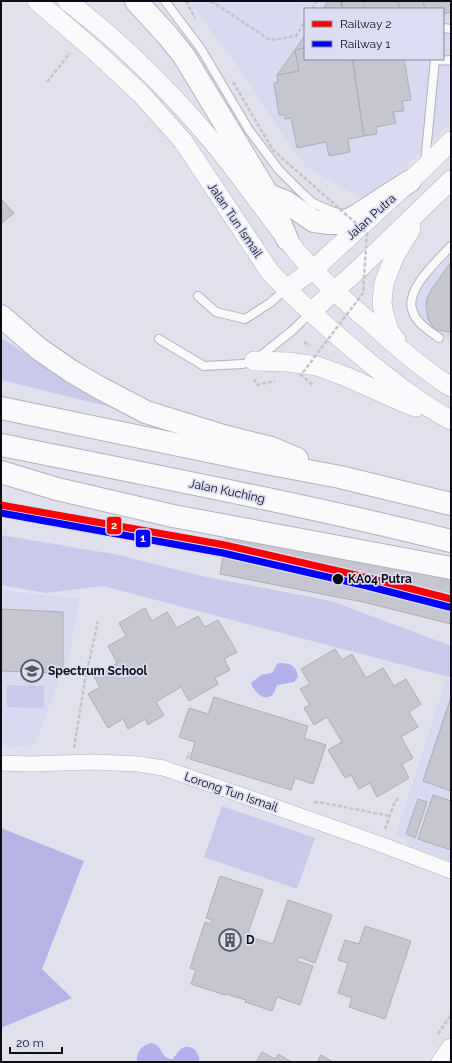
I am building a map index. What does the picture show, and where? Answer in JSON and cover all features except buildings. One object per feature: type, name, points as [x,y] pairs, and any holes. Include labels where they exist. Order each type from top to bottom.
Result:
[{"type":"main road","points":[[136,1],[184,56],[268,195],[287,239]]},
{"type":"main road","points":[[268,195],[286,202],[314,221],[342,223],[356,216],[417,175]]},
{"type":"main road","points":[[1,316],[39,349],[71,371],[146,412],[223,436],[271,448],[340,476]]},
{"type":"main road","points":[[1,394],[125,426],[142,437]]},
{"type":"main road","points":[[1,408],[266,463],[340,476],[451,504]]},
{"type":"main road","name":"Jalan Kuching","points":[[1,446],[251,496],[451,541]]},
{"type":"main road","points":[[1,472],[58,489],[173,516],[451,568]]},
{"type":"street","name":"Jalan Tun Ismail","points":[[37,1],[95,51],[141,94],[183,141],[270,272],[286,289],[337,336],[378,369],[406,391],[444,416]]},
{"type":"street","points":[[67,1],[129,53],[167,90],[213,142],[287,239],[314,270],[335,291],[404,353],[448,382]]},
{"type":"street","name":"Jalan Putra","points":[[286,289],[314,270],[417,175],[451,141]]},
{"type":"street","points":[[311,312],[451,180]]},
{"type":"street","points":[[404,353],[389,331],[382,303],[384,283],[395,255],[425,206]]},
{"type":"street","points":[[254,362],[288,362],[317,366],[347,377],[405,403],[444,416]]},
{"type":"street","name":"Lorong Tun Ismail","points":[[1,763],[30,764],[93,762],[139,764],[163,768],[380,844],[451,871]]},
{"type":"street","points":[[441,1062],[451,1048]]},
{"type":"lane","points":[[165,1],[201,49],[249,130],[279,170],[314,203],[334,212],[356,216]]},
{"type":"lane","points":[[417,175],[435,60]]},
{"type":"lane","points":[[438,60],[451,60]]},
{"type":"lane","points":[[439,338],[417,319],[411,306],[412,296],[424,276],[451,246]]},
{"type":"lane","points":[[198,296],[216,312],[245,319],[270,303],[286,289]]},
{"type":"lane","points":[[159,339],[204,366],[243,364],[254,362],[293,330],[311,312]]},
{"type":"path","points":[[211,1],[270,40],[296,36],[304,23]]},
{"type":"path","points":[[47,82],[70,53]]},
{"type":"path","points":[[233,82],[273,150],[367,232],[363,293],[301,375],[314,386]]},
{"type":"path","points":[[74,762],[74,746],[79,715],[98,620]]},
{"type":"path","points":[[186,762],[189,752]]},
{"type":"path","points":[[380,844],[394,804],[398,798]]},
{"type":"path","points":[[308,802],[324,803],[390,816]]},
{"type":"shaded area","points":[[188,1],[451,1],[451,122],[385,187],[361,198],[306,167],[235,62]]},
{"type":"shaded area","points":[[451,254],[451,341],[428,325],[420,317],[415,306],[416,296],[420,287]]},
{"type":"shaded area","points":[[1,338],[58,374],[126,411],[1,380]]},
{"type":"shaded area","points":[[1,535],[119,555],[202,576],[331,601],[449,645],[451,648],[451,676],[449,677],[103,586],[46,593],[1,585]]},
{"type":"shaded area","name":"Spectrum School","points":[[1,590],[80,599],[68,660],[35,744],[11,747],[1,744]]},
{"type":"shaded area","points":[[280,663],[293,666],[298,677],[294,682],[277,685],[274,693],[270,696],[263,697],[254,689],[251,683],[261,675],[273,672],[277,664]]},
{"type":"shaded area","points":[[446,679],[451,681],[451,861],[405,844],[407,839],[396,835]]},
{"type":"shaded area","points":[[7,685],[44,686],[44,708],[7,707]]},
{"type":"shaded area","points":[[222,806],[315,838],[297,889],[204,857]]},
{"type":"shaded area","points":[[1,828],[84,861],[42,969],[72,998],[1,1028]]},
{"type":"shaded area","points":[[151,1043],[158,1046],[165,1056],[172,1059],[183,1047],[191,1047],[197,1053],[199,1062],[137,1062],[138,1052],[144,1046]]},
{"type":"rail line","name":"2","points":[[1,505],[225,545],[369,578],[451,599]]},
{"type":"rail line","name":"1","points":[[1,513],[223,553],[367,586],[449,607]]},
{"type":"place","name":"KA04 Putra","points":[[338,579]]},
{"type":"place","name":"Spectrum School","points":[[32,671]]},
{"type":"place","name":"D","points":[[230,940]]}]
